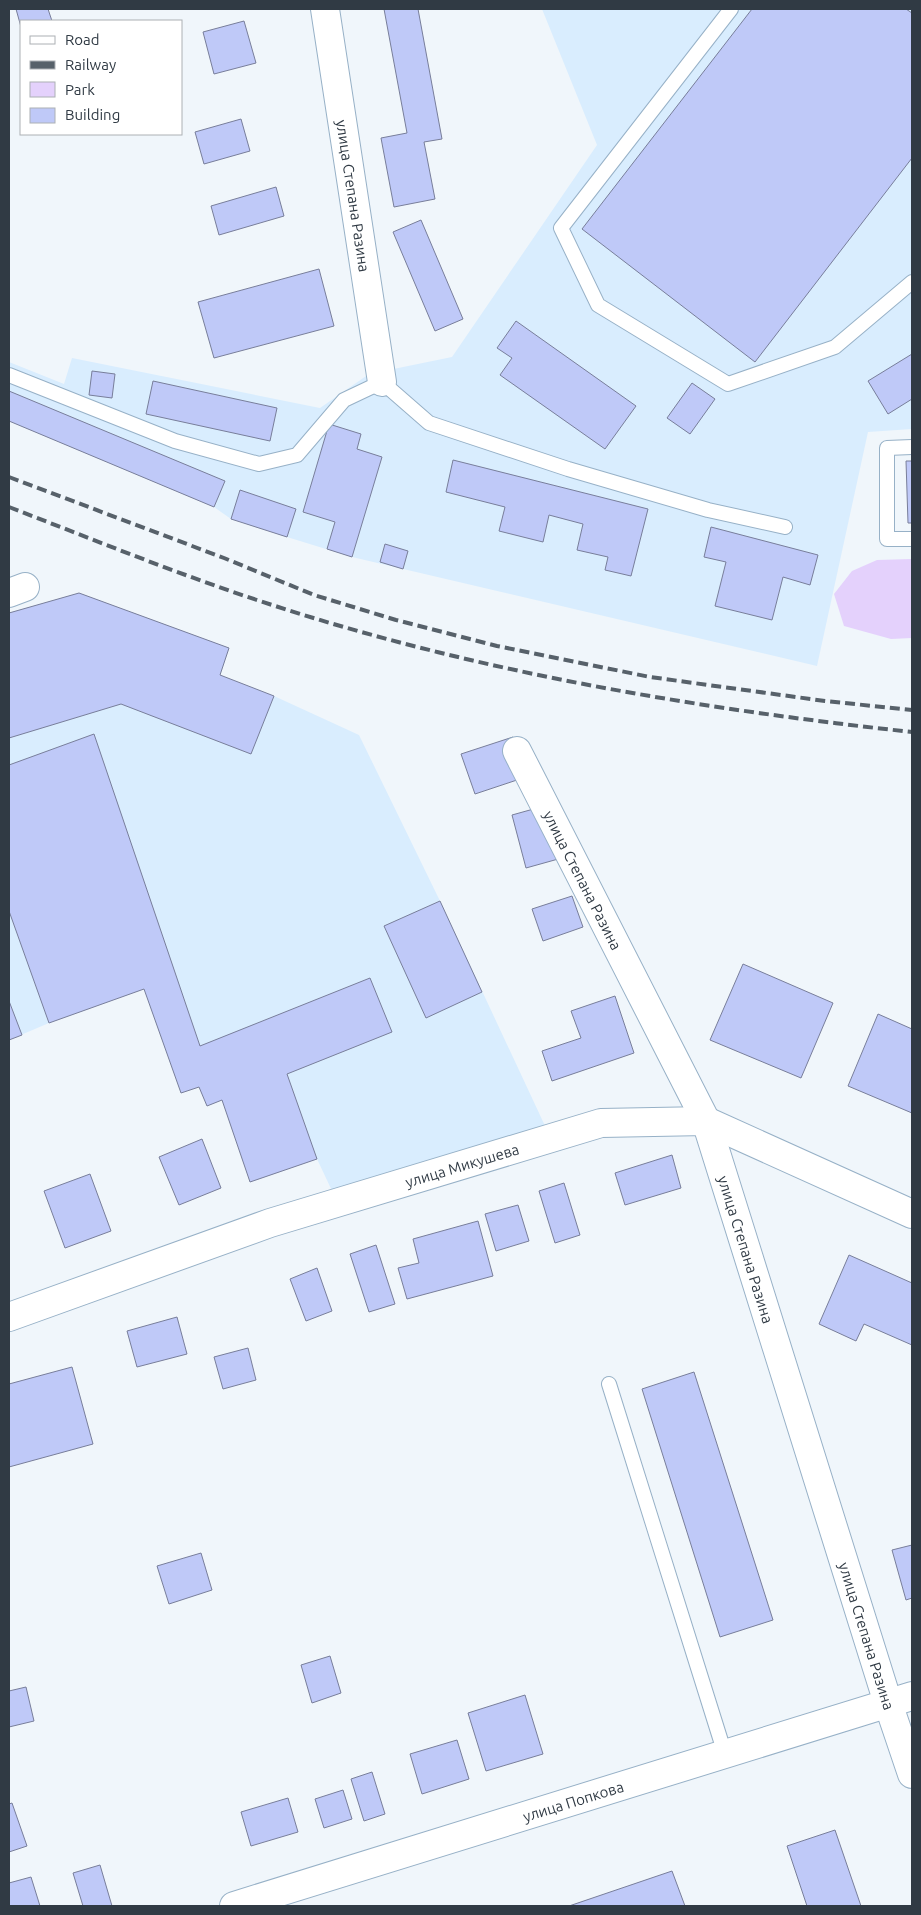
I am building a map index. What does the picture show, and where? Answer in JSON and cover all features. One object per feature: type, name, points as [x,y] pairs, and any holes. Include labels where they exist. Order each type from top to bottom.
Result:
[{"type":"street","name":"улица Степана Разина","points":[[325,9],[382,382]]},
{"type":"street","name":"улица Степана Разина","points":[[517,751],[706,1121],[900,1700],[912,1774]]},
{"type":"street","name":"улица Микушева","points":[[9,1317],[270,1223],[601,1123],[706,1121],[912,1214]]},
{"type":"street","name":"улица Попкова","points":[[234,1906],[900,1700]]},
{"type":"lane","points":[[731,9],[561,228],[598,305],[728,384],[835,347],[912,282]]},
{"type":"lane","points":[[9,375],[175,440],[259,464],[296,455],[344,400],[382,382],[429,423],[568,469],[708,510],[786,527]]},
{"type":"lane","points":[[912,447],[887,448],[887,538],[912,538]]},
{"type":"lane","points":[[609,1384],[725,1754]]},
{"type":"shaded area","points":[[542,9],[912,9],[912,429],[868,432],[817,666],[352,557],[231,519],[214,507],[9,421],[9,362],[64,384],[72,358],[320,408],[369,374],[452,357],[597,145]]},
{"type":"shaded area","points":[[79,593],[229,648],[220,676],[274,696],[359,735],[440,901],[546,1128],[334,1195],[317,1159],[250,1182],[222,1100],[207,1106],[199,1087],[181,1093],[144,989],[49,1023],[9,1040],[9,613]]},
{"type":"green space","points":[[912,559],[912,638],[891,639],[844,626],[834,594],[852,571],[877,560]]},
{"type":"building","points":[[16,9],[48,9],[52,20],[20,20],[20,23]]},
{"type":"building","points":[[384,9],[418,9],[442,139],[424,142],[435,199],[394,207],[381,138],[407,133]]},
{"type":"building","points":[[752,9],[906,9],[912,13],[912,158],[755,362],[582,229]]},
{"type":"building","points":[[244,21],[256,63],[214,74],[203,32]]},
{"type":"building","points":[[241,119],[250,151],[204,164],[195,132]]},
{"type":"building","points":[[276,187],[284,216],[219,235],[211,206]]},
{"type":"building","points":[[421,220],[463,319],[435,331],[393,232]]},
{"type":"building","points":[[319,269],[334,326],[214,358],[198,302]]},
{"type":"building","points":[[516,321],[636,406],[605,449],[500,375],[512,358],[497,348]]},
{"type":"building","points":[[912,354],[912,399],[888,414],[868,381]]},
{"type":"building","points":[[92,371],[115,374],[112,398],[89,395]]},
{"type":"building","points":[[153,381],[277,408],[270,441],[146,414]]},
{"type":"building","points":[[692,383],[715,399],[690,434],[667,418]]},
{"type":"building","points":[[9,391],[225,481],[214,507],[9,421]]},
{"type":"building","points":[[329,424],[361,434],[357,449],[382,457],[352,557],[327,549],[335,522],[303,512]]},
{"type":"building","points":[[453,460],[648,509],[631,576],[605,570],[608,557],[577,550],[583,524],[549,515],[543,542],[499,531],[505,507],[446,492]]},
{"type":"building","points":[[906,461],[912,461],[912,523],[908,523]]},
{"type":"building","points":[[240,490],[296,509],[287,537],[231,519]]},
{"type":"building","points":[[711,527],[818,555],[810,585],[783,577],[772,620],[715,606],[726,562],[704,557]]},
{"type":"building","points":[[385,544],[408,551],[403,569],[380,562]]},
{"type":"building","points":[[79,593],[229,648],[220,675],[274,696],[251,754],[121,704],[9,738],[9,613]]},
{"type":"building","points":[[94,734],[200,1046],[370,978],[392,1032],[287,1074],[317,1159],[250,1182],[222,1100],[207,1106],[199,1087],[181,1093],[144,989],[49,1023],[9,911],[9,765]]},
{"type":"building","points":[[513,737],[526,777],[475,794],[461,754]]},
{"type":"building","points":[[555,803],[569,856],[526,868],[512,815]]},
{"type":"building","points":[[572,896],[583,927],[543,941],[532,909]]},
{"type":"building","points":[[440,901],[482,992],[426,1018],[384,926]]},
{"type":"building","points":[[743,964],[833,1003],[801,1078],[710,1040]]},
{"type":"building","points":[[615,996],[634,1053],[552,1081],[542,1051],[581,1038],[571,1011]]},
{"type":"building","points":[[9,1001],[22,1035],[9,1040]]},
{"type":"building","points":[[878,1014],[912,1029],[912,1113],[848,1086]]},
{"type":"building","points":[[202,1139],[221,1188],[179,1205],[159,1157]]},
{"type":"building","points":[[672,1155],[681,1188],[625,1205],[615,1173]]},
{"type":"building","points":[[90,1174],[111,1231],[65,1248],[44,1191]]},
{"type":"building","points":[[564,1183],[580,1235],[555,1243],[539,1191]]},
{"type":"building","points":[[518,1205],[529,1241],[496,1251],[485,1214]]},
{"type":"building","points":[[478,1221],[493,1276],[407,1299],[398,1268],[419,1263],[413,1239]]},
{"type":"building","points":[[376,1245],[395,1304],[369,1312],[350,1254]]},
{"type":"building","points":[[849,1255],[912,1283],[912,1345],[864,1324],[856,1341],[819,1324]]},
{"type":"building","points":[[317,1268],[332,1311],[306,1321],[290,1279]]},
{"type":"building","points":[[177,1317],[187,1354],[137,1367],[127,1331]]},
{"type":"building","points":[[248,1348],[256,1380],[223,1389],[214,1357]]},
{"type":"building","points":[[72,1367],[93,1444],[9,1467],[9,1384]]},
{"type":"building","points":[[694,1372],[773,1620],[720,1637],[642,1389]]},
{"type":"building","points":[[912,1545],[912,1598],[906,1600],[892,1550]]},
{"type":"building","points":[[201,1553],[212,1590],[169,1604],[157,1566]]},
{"type":"building","points":[[330,1656],[341,1693],[312,1703],[301,1665]]},
{"type":"building","points":[[26,1687],[34,1721],[9,1727],[9,1691]]},
{"type":"building","points":[[525,1695],[543,1754],[486,1771],[468,1713]]},
{"type":"building","points":[[457,1740],[469,1779],[422,1794],[410,1754]]},
{"type":"building","points":[[372,1772],[385,1814],[364,1821],[351,1779]]},
{"type":"building","points":[[343,1790],[352,1819],[324,1828],[315,1799]]},
{"type":"building","points":[[288,1798],[298,1832],[251,1846],[241,1812]]},
{"type":"building","points":[[12,1803],[27,1846],[9,1852],[9,1804]]},
{"type":"building","points":[[835,1830],[861,1906],[807,1906],[787,1846]]},
{"type":"building","points":[[100,1865],[112,1906],[83,1906],[73,1873]]},
{"type":"building","points":[[672,1871],[685,1906],[569,1906]]},
{"type":"building","points":[[31,1877],[40,1906],[9,1906],[9,1883]]},
{"type":"railway","points":[[9,477],[224,558],[314,595],[396,620],[497,646],[650,677],[825,701],[912,710]]},
{"type":"railway","points":[[9,507],[134,556],[260,601],[420,648],[582,684],[747,711],[912,732]]}]
